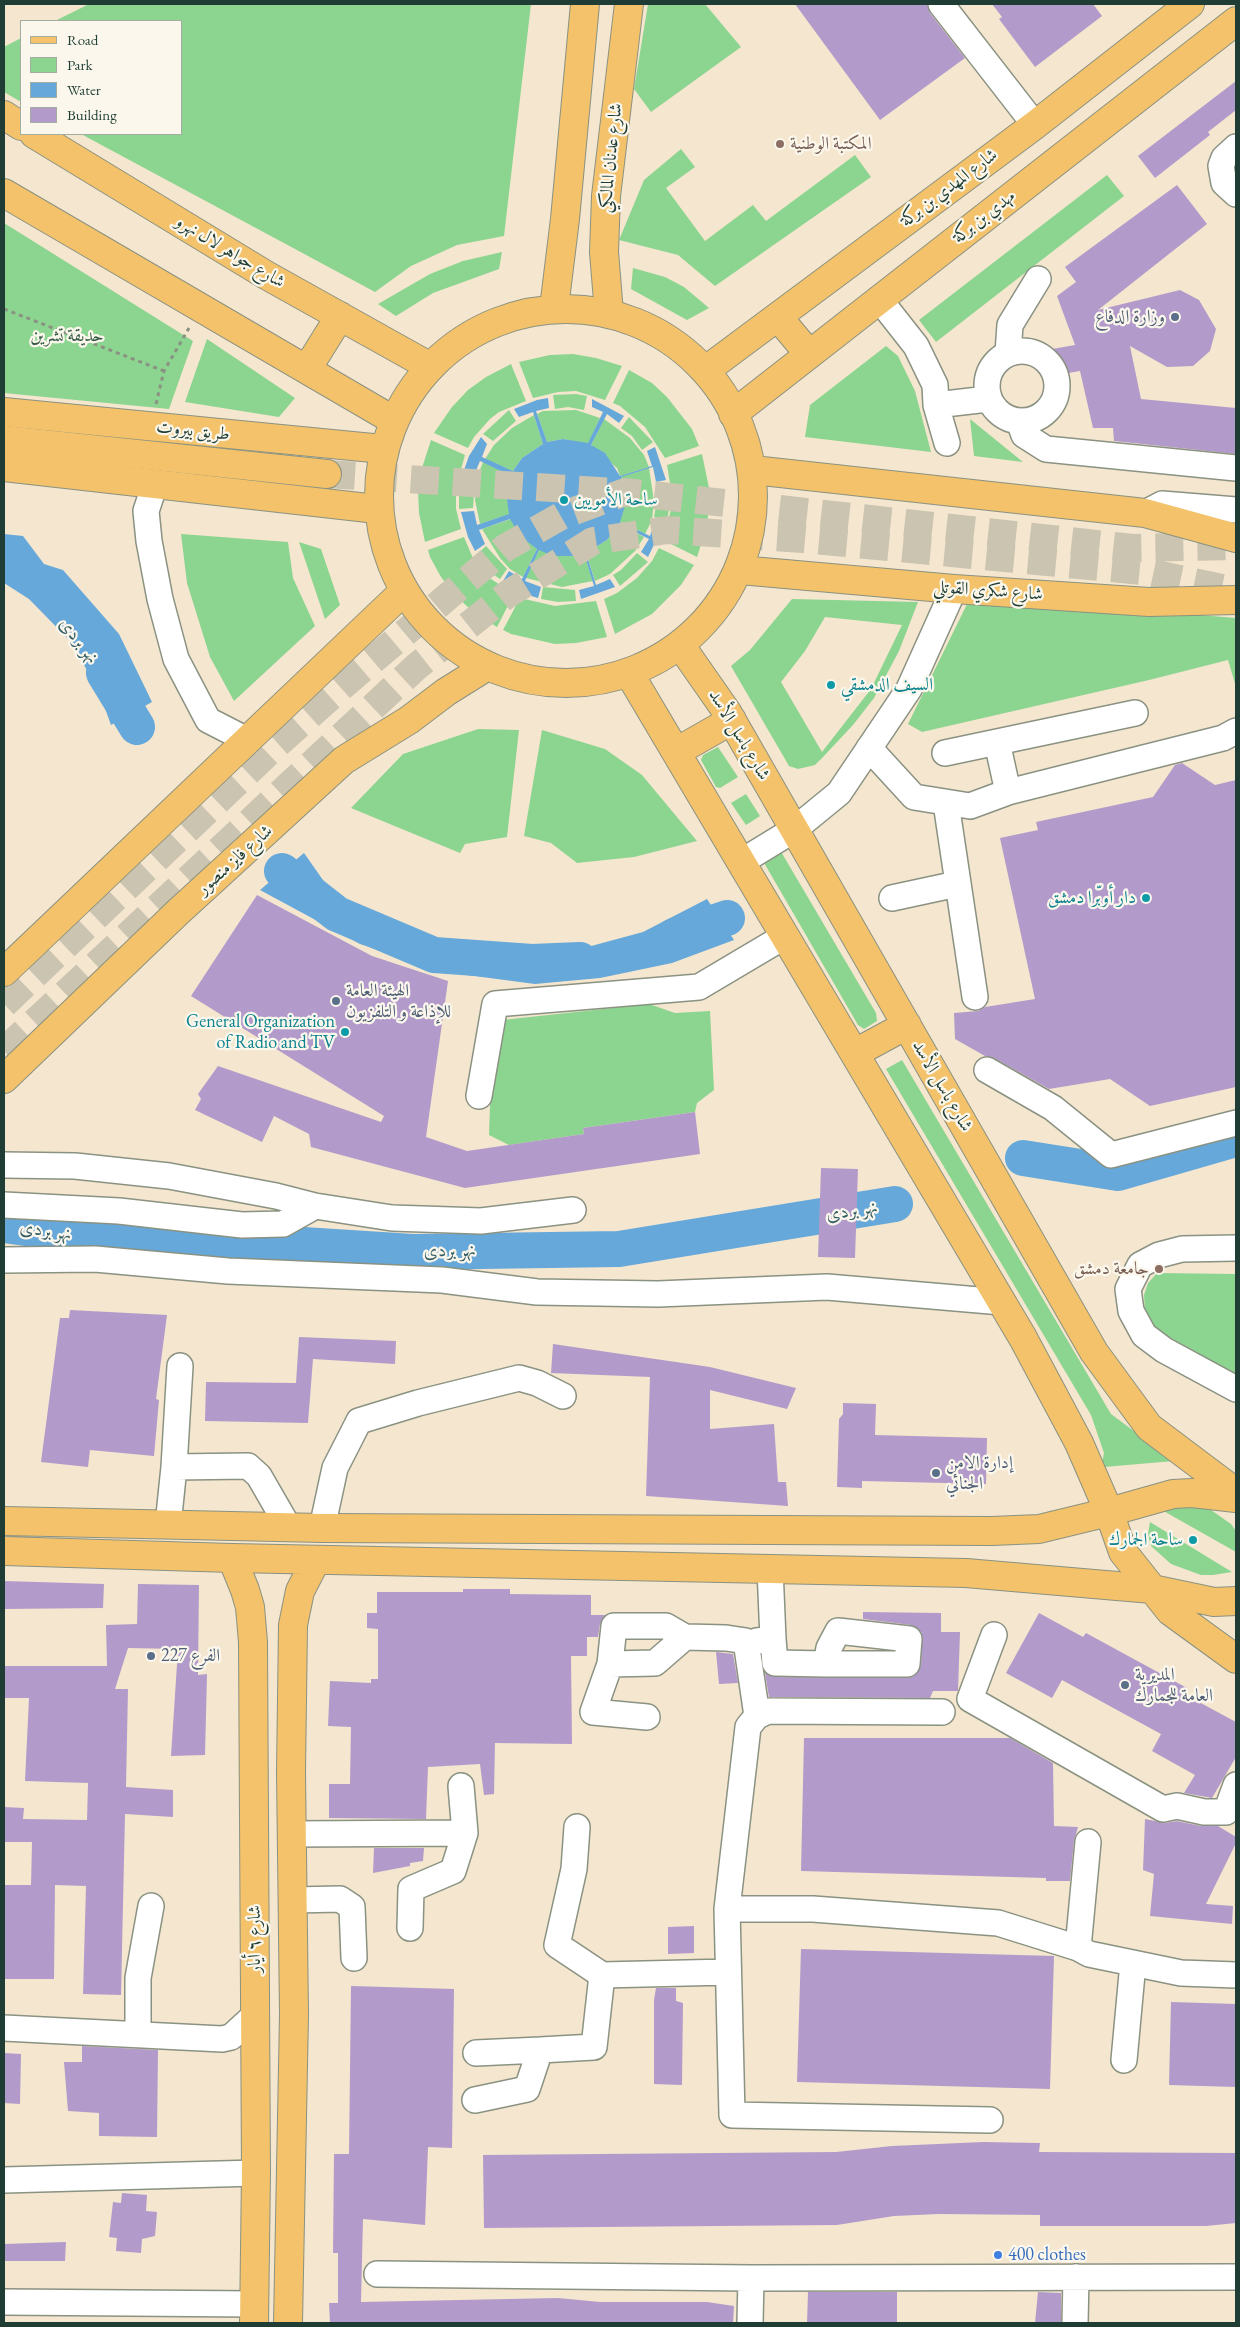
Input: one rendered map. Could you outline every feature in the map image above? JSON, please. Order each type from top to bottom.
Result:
[{"type":"main road","points":[[554,308],[565,218],[585,4]]},
{"type":"main road","name":"شارع عدنان المالكي","points":[[609,313],[604,252],[606,196],[629,4]]},
{"type":"main road","name":"شارع المهدي بن بركة","points":[[706,370],[1035,125],[1190,4]]},
{"type":"main road","name":"مهدي بن بركة","points":[[733,414],[1236,21]]},
{"type":"main road","points":[[4,115],[20,125]]},
{"type":"main road","name":"شارع جواهر لال نهرو","points":[[36,135],[266,274],[430,366]]},
{"type":"main road","points":[[4,193],[393,420]]},
{"type":"main road","points":[[554,308],[609,313],[662,334],[706,370],[733,414],[753,470],[753,521],[740,570],[715,612],[681,646],[630,674],[557,684],[486,667],[438,636],[403,592],[377,510],[383,449],[393,420],[430,366],[486,326],[554,308]]},
{"type":"main road","points":[[307,369],[340,316]]},
{"type":"main road","points":[[778,317],[809,354]]},
{"type":"main road","name":"طريق بيروت","points":[[4,412],[383,449]]},
{"type":"main road","points":[[4,440],[326,474]]},
{"type":"main road","points":[[4,467],[377,510]]},
{"type":"main road","points":[[753,470],[1145,513],[1236,538]]},
{"type":"main road","name":"شارع شكري القوتلي","points":[[740,570],[954,589],[1149,602],[1236,600]]},
{"type":"main road","points":[[4,972],[403,592]]},
{"type":"main road","name":"شارع باسل الأسد","points":[[681,646],[732,720],[1094,1352],[1149,1427],[1226,1485],[1236,1498]]},
{"type":"main road","name":"شارع فايز منصور","points":[[4,1079],[178,912],[344,760],[408,720],[446,692],[486,667]]},
{"type":"main road","points":[[630,674],[1002,1302],[1079,1443],[1109,1512],[1123,1552],[1170,1611],[1236,1659]]},
{"type":"main road","points":[[676,752],[732,720]]},
{"type":"main road","points":[[854,1053],[907,1025]]},
{"type":"main road","points":[[5,1520],[289,1528],[992,1532],[1039,1529],[1173,1494],[1192,1493],[1236,1498]]},
{"type":"main road","points":[[4,1552],[966,1573],[1152,1589],[1214,1602],[1236,1601]]},
{"type":"main road","name":"شارع ٦ أيار","points":[[232,1558],[246,1590],[252,1625],[256,2174],[254,2314]]},
{"type":"main road","points":[[288,2323],[294,2015],[291,1772],[293,1625],[300,1591],[316,1560]]},
{"type":"main road","points":[[254,1773],[291,1772]]},
{"type":"main road","points":[[255,2015],[294,2015]]},
{"type":"main road","points":[[255,2232],[289,2232]]},
{"type":"street","points":[[941,4],[1035,125]]},
{"type":"street","points":[[1236,147],[1224,158],[1222,166],[1224,183],[1236,194]]},
{"type":"street","points":[[1008,353],[1010,325],[1038,279]]},
{"type":"street","points":[[879,299],[916,346],[935,385],[936,405],[947,443]]},
{"type":"street","points":[[1019,350],[1031,352],[1041,356],[1053,370],[1057,386],[1050,408],[1041,416],[1019,421],[1000,414],[988,399],[986,388],[991,367],[1008,353],[1019,350]]},
{"type":"street","points":[[936,405],[988,399]]},
{"type":"street","points":[[1019,421],[1024,435],[1046,449],[1236,468]]},
{"type":"street","points":[[156,484],[146,512],[149,541],[160,599],[176,659],[208,720],[247,740]]},
{"type":"street","points":[[1145,513],[1162,504],[1236,510]]},
{"type":"street","points":[[741,862],[795,829],[839,793],[909,689],[954,589]]},
{"type":"street","points":[[945,754],[1136,713]]},
{"type":"street","points":[[869,748],[914,798],[970,806],[1008,792],[1223,738],[1236,731]]},
{"type":"street","points":[[997,742],[1008,792]]},
{"type":"street","points":[[946,803],[975,998]]},
{"type":"street","points":[[892,898],[957,884]]},
{"type":"street","points":[[479,1096],[495,1004],[699,987],[785,936]]},
{"type":"street","points":[[987,1070],[1053,1108],[1110,1155],[1236,1123]]},
{"type":"street","points":[[4,1166],[75,1166],[168,1176],[276,1196],[315,1206],[392,1218],[481,1221],[573,1210]]},
{"type":"street","points":[[4,1205],[120,1211],[242,1225],[283,1224],[315,1206]]},
{"type":"street","points":[[1236,1248],[1182,1249],[1159,1255],[1140,1266],[1128,1289],[1131,1311],[1144,1336],[1164,1350],[1236,1390]]},
{"type":"street","points":[[4,1260],[95,1259],[228,1271],[442,1280],[537,1292],[658,1294],[827,1287],[1002,1302]]},
{"type":"street","points":[[168,1525],[174,1467],[180,1366]]},
{"type":"street","points":[[322,1528],[335,1468],[359,1421],[418,1402],[520,1378],[537,1383],[563,1396]]},
{"type":"street","points":[[174,1467],[248,1466],[259,1476],[289,1528]]},
{"type":"street","points":[[770,1569],[775,1663],[826,1664]]},
{"type":"street","points":[[647,1718],[593,1712],[610,1664],[614,1626],[666,1626],[685,1637],[726,1638],[746,1641],[773,1640]]},
{"type":"street","points":[[994,1635],[970,1699],[1163,1809],[1176,1806],[1204,1812],[1226,1812],[1236,1785]]},
{"type":"street","points":[[610,1664],[655,1663],[685,1637]]},
{"type":"street","points":[[746,1641],[757,1716]]},
{"type":"street","points":[[942,1712],[768,1711],[757,1716],[748,1727],[727,1910],[732,2115],[990,2120]]},
{"type":"street","points":[[410,1928],[411,1889],[453,1871],[465,1833],[461,1786]]},
{"type":"street","points":[[577,1827],[574,1869],[557,1945],[602,1975],[728,1972]]},
{"type":"street","points":[[292,1834],[465,1833]]},
{"type":"street","points":[[1078,1948],[1088,1842]]},
{"type":"street","points":[[293,1900],[340,1899],[352,1907],[354,1958]]},
{"type":"street","points":[[138,2034],[138,1978],[151,1906]]},
{"type":"street","points":[[727,1910],[813,1910],[998,1924],[1078,1948],[1090,1954],[1181,1973],[1236,1975]]},
{"type":"street","points":[[1124,2060],[1133,1963]]},
{"type":"street","points":[[476,2053],[594,2047],[602,1975]]},
{"type":"street","points":[[4,2028],[222,2039],[230,2038],[255,2015]]},
{"type":"street","points":[[475,2100],[527,2089],[540,2050]]},
{"type":"street","points":[[4,2180],[256,2174]]},
{"type":"street","points":[[377,2274],[751,2278],[1236,2277]]},
{"type":"street","points":[[1075,2323],[1076,2277]]},
{"type":"street","points":[[750,2323],[751,2278]]},
{"type":"street","points":[[4,2302],[254,2314]]},
{"type":"path","points":[[155,427],[156,406],[164,372],[201,308]]},
{"type":"path","points":[[4,309],[164,372]]},
{"type":"green space","points":[[89,4],[531,4],[504,236],[457,245],[411,266],[375,292],[83,135],[182,135],[182,20],[57,20]]},
{"type":"green space","points":[[648,4],[705,4],[741,47],[651,112],[634,89]]},
{"type":"green space","points":[[20,39],[20,101],[4,92],[4,47]]},
{"type":"green space","points":[[681,149],[695,167],[666,188],[705,241],[753,205],[766,221],[855,155],[871,177],[715,286],[678,255],[619,240],[644,180]]},
{"type":"green space","points":[[1107,175],[1124,196],[936,342],[919,320]]},
{"type":"green space","name":"حديقة تشرين","points":[[4,223],[193,341],[169,409],[4,393]]},
{"type":"green space","points":[[502,252],[499,269],[433,293],[396,316],[378,304],[430,274],[463,261]]},
{"type":"green space","points":[[633,268],[665,277],[684,287],[709,308],[687,320],[631,289]]},
{"type":"green space","points":[[207,339],[295,398],[279,417],[185,402]]},
{"type":"green space","points":[[886,346],[898,356],[915,391],[931,452],[805,437],[810,405]]},
{"type":"green space","points":[[573,354],[596,358],[622,366],[605,400],[576,391],[558,392],[533,398],[519,362],[550,355]]},
{"type":"green space","points":[[511,364],[526,401],[499,412],[490,419],[474,437],[468,448],[434,433],[452,407],[468,390],[486,377]]},
{"type":"green space","points":[[629,370],[652,383],[667,397],[692,429],[699,446],[665,458],[645,427],[620,406],[613,403]]},
{"type":"green space","points":[[576,394],[587,396],[584,410],[568,407],[555,409],[553,395]]},
{"type":"green space","points":[[509,410],[516,421],[493,441],[483,434]]},
{"type":"green space","points":[[576,410],[600,418],[588,444],[563,439],[547,442],[537,414],[543,411]]},
{"type":"green space","points":[[534,415],[543,444],[522,458],[513,471],[485,459],[494,445],[512,428]]},
{"type":"green space","points":[[629,417],[653,442],[642,450],[632,436],[621,428]]},
{"type":"green space","points":[[604,419],[630,438],[644,455],[649,467],[620,476],[617,468],[591,445]]},
{"type":"green space","points":[[970,419],[1023,462],[974,456]]},
{"type":"green space","points":[[431,440],[465,455],[456,487],[456,509],[461,529],[425,542],[419,513],[418,490],[422,468]]},
{"type":"green space","points":[[702,454],[709,488],[709,509],[706,529],[697,557],[663,540],[673,502],[667,465]]},
{"type":"green space","points":[[483,462],[511,476],[507,500],[510,514],[480,524],[475,500],[478,475]]},
{"type":"green space","points":[[649,468],[654,501],[652,520],[645,534],[619,521],[625,505],[624,486],[620,477]]},
{"type":"green space","points":[[461,475],[475,478],[473,508],[459,509]]},
{"type":"green space","points":[[669,486],[671,499],[667,520],[654,517],[657,501],[656,487]]},
{"type":"green space","points":[[511,519],[521,536],[537,549],[523,577],[510,569],[500,558],[482,529]]},
{"type":"green space","points":[[619,524],[644,537],[635,551],[610,574],[595,581],[586,553],[607,540]]},
{"type":"green space","points":[[181,534],[288,542],[293,578],[315,626],[234,701],[210,657],[187,583]]},
{"type":"green space","points":[[464,537],[472,556],[480,567],[491,579],[514,594],[497,627],[472,611],[455,595],[441,577],[430,557],[428,550]]},
{"type":"green space","points":[[299,542],[321,549],[340,605],[325,619]]},
{"type":"green space","points":[[486,546],[507,569],[500,579],[487,570],[476,555]]},
{"type":"green space","points":[[659,548],[694,565],[681,585],[652,614],[615,634],[604,599],[617,593],[637,578],[652,561]]},
{"type":"green space","points":[[539,550],[584,553],[593,581],[562,587],[526,578]]},
{"type":"green space","points":[[637,553],[648,562],[620,586],[613,575],[621,570]]},
{"type":"green space","points":[[543,587],[575,590],[576,601],[558,602],[541,599]]},
{"type":"green space","points":[[971,596],[1236,618],[1236,687],[1228,660],[922,732],[908,724]]},
{"type":"green space","points":[[520,598],[555,606],[596,601],[607,637],[576,643],[555,644],[511,634],[503,630]]},
{"type":"green space","points":[[792,599],[918,602],[899,651],[874,698],[853,725],[815,765],[798,769],[789,766],[731,666],[750,650]],"holes":[[[825,617],[902,625],[871,689],[822,752],[781,682],[805,651]]]},
{"type":"green space","points":[[478,729],[519,730],[507,837],[465,844],[460,853],[351,808],[403,754]]},
{"type":"green space","points":[[542,730],[605,749],[642,775],[697,841],[634,857],[577,863],[551,843],[524,836]]},
{"type":"green space","points":[[718,747],[738,777],[720,788],[716,787],[701,760],[703,755]]},
{"type":"green space","points":[[746,794],[760,816],[746,825],[731,803]]},
{"type":"green space","points":[[780,850],[876,1013],[877,1021],[864,1029],[858,1025],[763,861]]},
{"type":"green space","points":[[649,1004],[675,1013],[710,1011],[714,1090],[697,1103],[695,1112],[583,1128],[584,1134],[509,1145],[489,1135],[493,1021]]},
{"type":"green space","points":[[902,1060],[1111,1414],[1174,1461],[1104,1467],[1102,1463],[1104,1453],[1091,1415],[886,1069]]},
{"type":"green space","points":[[1157,1273],[1236,1274],[1236,1374],[1158,1331],[1145,1312],[1144,1295],[1148,1283]]},
{"type":"green space","points":[[1200,1506],[1211,1510],[1231,1524],[1236,1531],[1236,1552],[1160,1509]]},
{"type":"green space","points":[[1150,1522],[1232,1572],[1201,1575],[1171,1564],[1151,1546],[1148,1534]]},
{"type":"water","points":[[548,398],[549,408],[536,411],[547,442],[563,439],[588,443],[603,412],[592,407],[592,399],[624,416],[619,423],[607,414],[591,445],[605,453],[620,476],[652,466],[647,451],[655,447],[666,480],[656,482],[653,467],[621,477],[624,486],[625,506],[620,522],[650,536],[655,522],[664,524],[648,557],[641,552],[649,539],[619,524],[607,540],[586,553],[596,585],[610,579],[615,587],[581,599],[579,590],[594,586],[584,553],[572,556],[553,556],[539,550],[525,581],[541,587],[538,598],[528,595],[503,581],[509,571],[522,579],[537,549],[520,536],[510,519],[479,530],[485,544],[475,551],[468,537],[461,512],[474,511],[477,525],[509,514],[507,500],[511,476],[480,461],[475,473],[464,470],[469,456],[481,437],[487,444],[482,457],[513,471],[522,458],[543,444],[533,412],[519,417],[514,409]]},
{"type":"water","points":[[4,534],[23,536],[44,564],[63,570],[119,634],[152,702],[111,725],[101,697],[73,644],[29,599],[4,583]]},
{"type":"water","points":[[304,853],[351,920],[434,955],[532,962],[643,932],[707,899],[734,940],[672,963],[600,978],[535,984],[444,972],[360,944],[260,890]]},
{"type":"building","points":[[795,4],[927,4],[930,13],[965,58],[880,120]]},
{"type":"building","points":[[992,4],[1093,4],[1102,16],[1035,67],[999,19],[1002,17]]},
{"type":"building","points":[[1236,81],[1236,110],[1208,132],[1210,135],[1155,178],[1138,156]]},
{"type":"building","name":"وزارة الدفاع","points":[[1177,185],[1207,224],[1098,310],[1180,290],[1199,300],[1216,329],[1210,351],[1193,366],[1167,367],[1130,346],[1141,399],[1236,408],[1236,454],[1114,441],[1113,428],[1093,428],[1080,371],[1046,377],[1041,351],[1075,345],[1057,296],[1076,282],[1065,267]]},
{"type":"building","points":[[1182,763],[1215,785],[1236,780],[1236,1087],[1150,1106],[1110,1079],[1049,1089],[994,1058],[985,1056],[955,1039],[954,1013],[978,1011],[985,1007],[1035,999],[1000,838],[1038,830],[1036,822],[1153,797],[1175,765]]},
{"type":"building","points":[[257,895],[372,956],[448,981],[426,1137],[467,1151],[584,1134],[583,1128],[695,1112],[700,1154],[465,1188],[311,1147],[309,1134],[274,1116],[262,1142],[195,1110],[201,1099],[198,1094],[218,1066],[381,1122],[384,1116],[191,996]]},
{"type":"building","points":[[821,1168],[858,1169],[855,1258],[818,1257]]},
{"type":"building","points":[[70,1310],[167,1315],[156,1399],[159,1400],[154,1456],[90,1450],[88,1467],[41,1462],[60,1318],[69,1318]]},
{"type":"building","points":[[299,1337],[396,1341],[395,1364],[313,1359],[308,1423],[205,1421],[206,1382],[296,1383]]},
{"type":"building","points":[[553,1344],[710,1367],[796,1388],[787,1409],[710,1390],[710,1429],[774,1424],[778,1482],[786,1482],[788,1506],[646,1496],[650,1377],[551,1373]]},
{"type":"building","points":[[843,1403],[876,1404],[875,1435],[987,1438],[986,1484],[862,1481],[862,1488],[837,1487],[839,1419],[843,1414]]},
{"type":"building","points":[[4,1581],[104,1584],[103,1608],[4,1609]]},
{"type":"building","points":[[138,1584],[199,1585],[198,1675],[207,1674],[205,1755],[171,1756],[178,1649],[128,1648],[115,1689],[128,1689],[126,1787],[173,1790],[173,1817],[125,1814],[121,1995],[83,1994],[86,1886],[55,1885],[54,1979],[4,1979],[4,1885],[31,1885],[32,1842],[4,1842],[4,1807],[24,1808],[23,1819],[87,1820],[88,1783],[25,1781],[29,1698],[4,1698],[4,1666],[107,1666],[106,1625],[137,1624]]},
{"type":"building","points":[[463,1589],[510,1589],[510,1594],[591,1595],[591,1615],[606,1615],[600,1624],[598,1637],[587,1637],[587,1656],[571,1656],[572,1744],[495,1743],[494,1794],[484,1795],[480,1764],[428,1767],[426,1819],[329,1818],[329,1784],[350,1784],[351,1727],[328,1726],[330,1681],[371,1683],[371,1679],[378,1679],[378,1629],[367,1628],[367,1613],[377,1613],[377,1592],[463,1592]]},
{"type":"building","points":[[863,1612],[941,1613],[941,1632],[960,1632],[958,1691],[933,1691],[930,1698],[769,1697],[765,1673],[775,1677],[907,1678],[914,1676],[921,1665],[922,1633],[911,1625],[863,1619]]},
{"type":"building","points":[[1039,1613],[1083,1637],[1086,1633],[1187,1688],[1184,1694],[1236,1722],[1236,1757],[1212,1798],[1184,1793],[1195,1775],[1152,1751],[1161,1734],[1062,1680],[1052,1698],[1006,1673]]},
{"type":"building","points":[[716,1652],[733,1654],[738,1683],[719,1684]]},
{"type":"building","points":[[804,1738],[1010,1738],[1053,1763],[1054,1826],[1078,1827],[1074,1841],[1070,1881],[1046,1881],[1046,1878],[801,1871]]},
{"type":"building","points":[[1145,1819],[1165,1823],[1177,1821],[1201,1826],[1218,1826],[1236,1837],[1236,1843],[1206,1904],[1233,1906],[1232,1924],[1150,1916],[1154,1874],[1143,1870]]},
{"type":"building","points":[[374,1848],[424,1848],[423,1861],[410,1863],[410,1866],[373,1873]]},
{"type":"building","points":[[694,1926],[694,1953],[668,1954],[668,1927]]},
{"type":"building","points":[[801,1949],[1054,1956],[1050,2089],[797,2082]]},
{"type":"building","points":[[351,1986],[454,1989],[452,2148],[428,2147],[425,2225],[363,2219],[361,2302],[558,2298],[600,2302],[707,2302],[734,2306],[733,2323],[330,2323],[329,2303],[338,2303],[338,2253],[333,2253],[334,2154],[349,2154]]},
{"type":"building","points":[[656,1988],[676,1988],[676,2001],[683,2003],[682,2085],[654,2084],[654,2000]]},
{"type":"building","points":[[1171,2002],[1236,2004],[1236,2087],[1169,2085]]},
{"type":"building","points":[[82,2046],[158,2050],[157,2137],[99,2136],[99,2113],[68,2111],[64,2062],[82,2062]]},
{"type":"building","points":[[4,2053],[21,2054],[20,2104],[4,2103]]},
{"type":"building","points":[[983,2142],[1040,2143],[1039,2152],[1236,2153],[1236,2223],[1206,2226],[1040,2226],[1040,2215],[939,2214],[894,2216],[837,2225],[484,2228],[483,2155],[836,2152],[892,2146]]},
{"type":"building","points":[[122,2193],[147,2195],[146,2211],[157,2212],[155,2236],[142,2239],[141,2253],[116,2251],[117,2238],[109,2237],[113,2202],[121,2203]]},
{"type":"building","points":[[66,2242],[65,2261],[4,2261],[4,2244]]},
{"type":"building","points":[[808,2292],[897,2292],[897,2323],[807,2323]]},
{"type":"building","points":[[1038,2292],[1061,2293],[1061,2323],[1035,2323]]},
{"type":"waterway","name":"نهر بردى","points":[[104,673],[137,727]]},
{"type":"waterway","name":"نهر بردى","points":[[282,871],[337,914],[434,955],[532,962],[580,960]]},
{"type":"waterway","name":"نهر بردى","points":[[674,936],[727,918]]},
{"type":"waterway","name":"نهر بردى","points":[[1023,1158],[1118,1173],[1236,1139]]},
{"type":"waterway","name":"نهر بردى","points":[[4,1225],[96,1238],[303,1245],[413,1252],[619,1249],[895,1204]]},
{"type":"tunnel","points":[[327,474],[616,492]]},
{"type":"tunnel","points":[[4,1004],[274,747],[347,682],[505,548],[561,516],[625,492],[1133,548],[1236,546]]},
{"type":"tunnel","points":[[4,1051],[416,667],[508,594],[593,541],[667,530],[803,539],[1142,571],[1236,591]]},
{"type":"place","name":"المكتبة الوطنية","points":[[780,144]]},
{"type":"place","name":"وزارة الدفاع","points":[[1175,317]]},
{"type":"place","name":"ساحة الأمويين","points":[[564,500]]},
{"type":"place","name":"السيف الدمشقي","points":[[831,685]]},
{"type":"place","name":"دار أوبّرا دمشق","points":[[1146,898]]},
{"type":"place","name":"الهيئة العامة للإذاعة و التلفزيون","points":[[336,1001]]},
{"type":"place","name":"General Organization of Radio and TV","points":[[345,1032]]},
{"type":"place","name":"جامعة دمشق","points":[[1159,1269]]},
{"type":"place","name":"إدارة الامن الجنائي","points":[[936,1473]]},
{"type":"place","name":"ساحة الجمارك","points":[[1193,1540]]},
{"type":"place","name":"الفرع 227","points":[[151,1656]]},
{"type":"place","name":"المديرية العامة للجمارك","points":[[1125,1685]]},
{"type":"place","name":"400 clothes","points":[[998,2255]]}]
